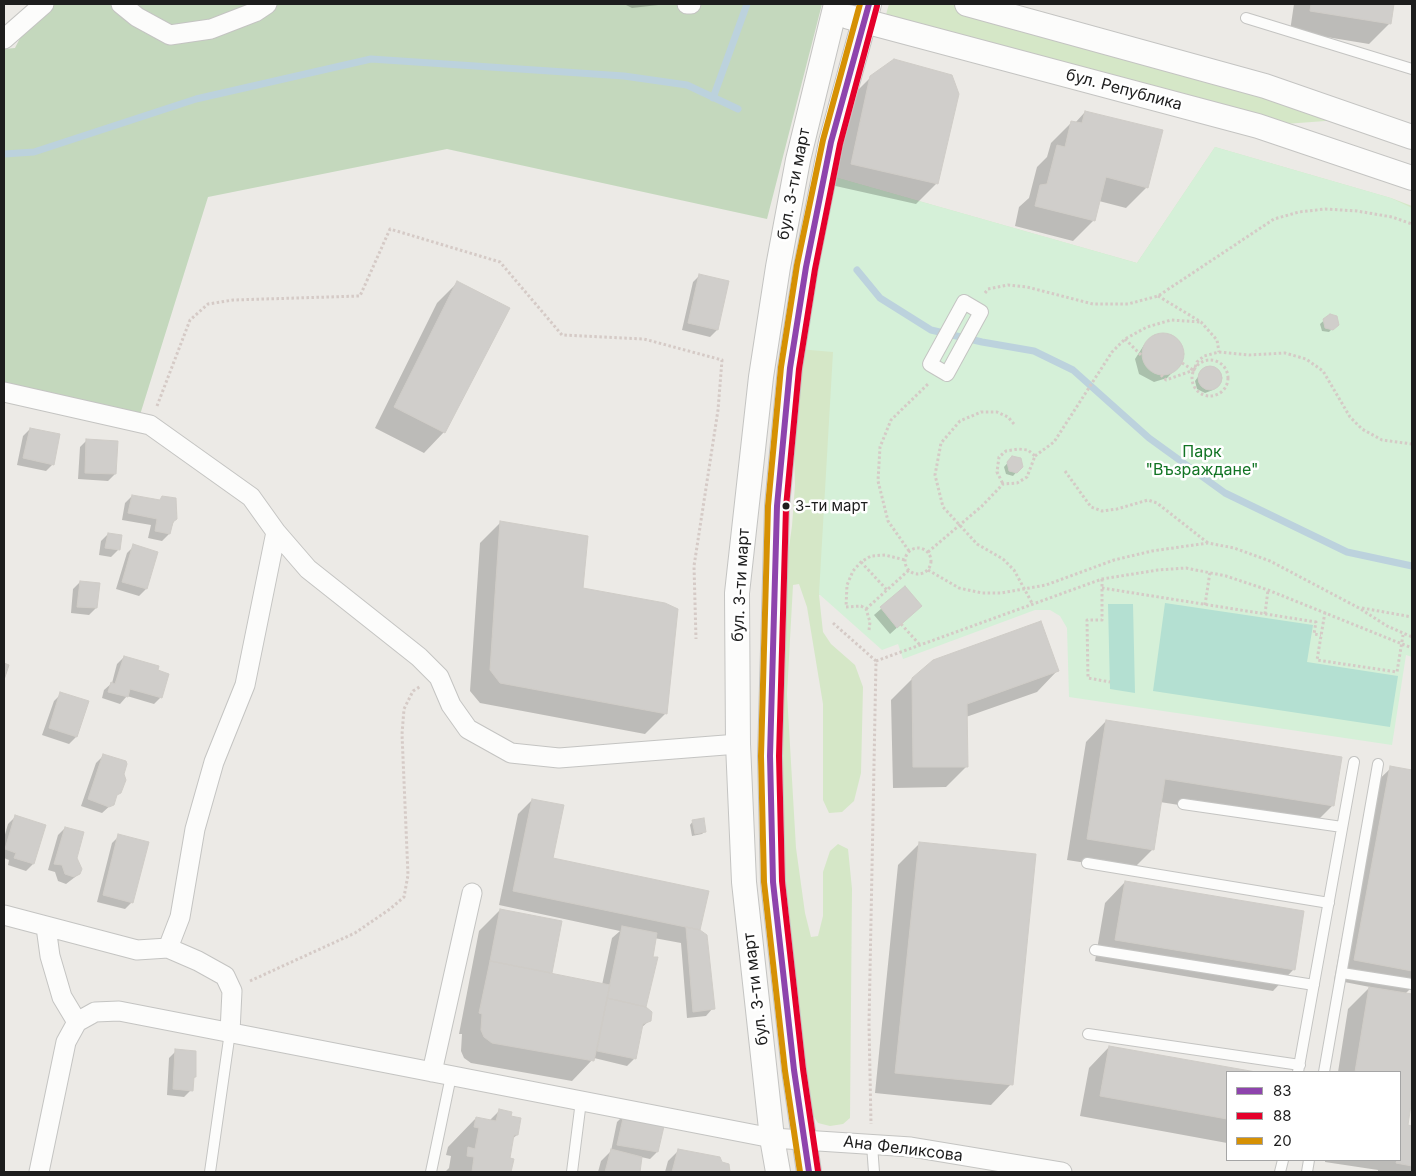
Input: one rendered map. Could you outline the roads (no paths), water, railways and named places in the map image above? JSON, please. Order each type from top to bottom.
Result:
[{"type":"street","points":[[4,39],[44,4]]},
{"type":"street","points":[[121,4],[138,17],[170,35],[211,29],[255,12],[267,4]]},
{"type":"street","points":[[967,4],[1265,86],[1412,137]]},
{"type":"street","name":"бул. Република","points":[[834,8],[867,12],[1258,126],[1412,178]]},
{"type":"street","name":"бул. 3-ти март","points":[[778,1172],[772,1138],[744,882],[738,744],[737,593],[761,376],[798,160],[834,8]]},
{"type":"street","name":"бул. 3-ти март","points":[[809,1172],[803,1139],[774,882],[770,756],[777,506],[790,368],[806,267],[831,142],[867,12]]},
{"type":"street","points":[[964,302],[981,312],[947,374],[939,369],[930,364],[964,302]]},
{"type":"street","points":[[4,392],[150,425],[251,497],[276,532],[308,569],[419,657],[439,677],[451,705],[468,729],[511,753],[559,758],[738,744]]},
{"type":"street","points":[[168,948],[180,917],[195,829],[214,762],[245,684],[276,532]]},
{"type":"street","points":[[432,1072],[472,894]]},
{"type":"street","points":[[4,915],[137,950],[168,948],[198,961],[224,976],[232,991],[230,1032]]},
{"type":"street","points":[[39,1172],[66,1042],[77,1022],[62,996],[50,956],[46,927]]},
{"type":"street","name":"Ана Феликсова","points":[[77,1022],[95,1012],[119,1011],[772,1138],[911,1147],[1062,1172]]},
{"type":"lane","points":[[1246,18],[1412,69]]},
{"type":"lane","points":[[1088,1034],[1299,1069],[1354,762]]},
{"type":"lane","points":[[1324,1071],[1378,764]]},
{"type":"lane","points":[[1183,804],[1342,827]]},
{"type":"lane","points":[[1087,863],[1329,903]]},
{"type":"lane","points":[[1095,950],[1314,984]]},
{"type":"lane","points":[[1342,972],[1412,984]]},
{"type":"lane","points":[[210,1172],[230,1032]]},
{"type":"lane","points":[[431,1172],[451,1076]]},
{"type":"lane","points":[[572,1172],[581,1101]]},
{"type":"lane","points":[[872,1145],[874,1172]]},
{"type":"waterway","points":[[713,98],[747,4]]},
{"type":"waterway","points":[[4,154],[34,152],[196,99],[371,59],[624,76],[687,85],[738,109]]},
{"type":"waterway","points":[[857,270],[880,298],[931,330],[982,342],[1034,351],[1073,370],[1149,438],[1225,493],[1347,552],[1412,566]]},
{"type":"place","name":"3-ти март","points":[[786,506]]},
{"type":"park label","name":"Парк \"Възраждане\"","points":[[1202,461]]}]
